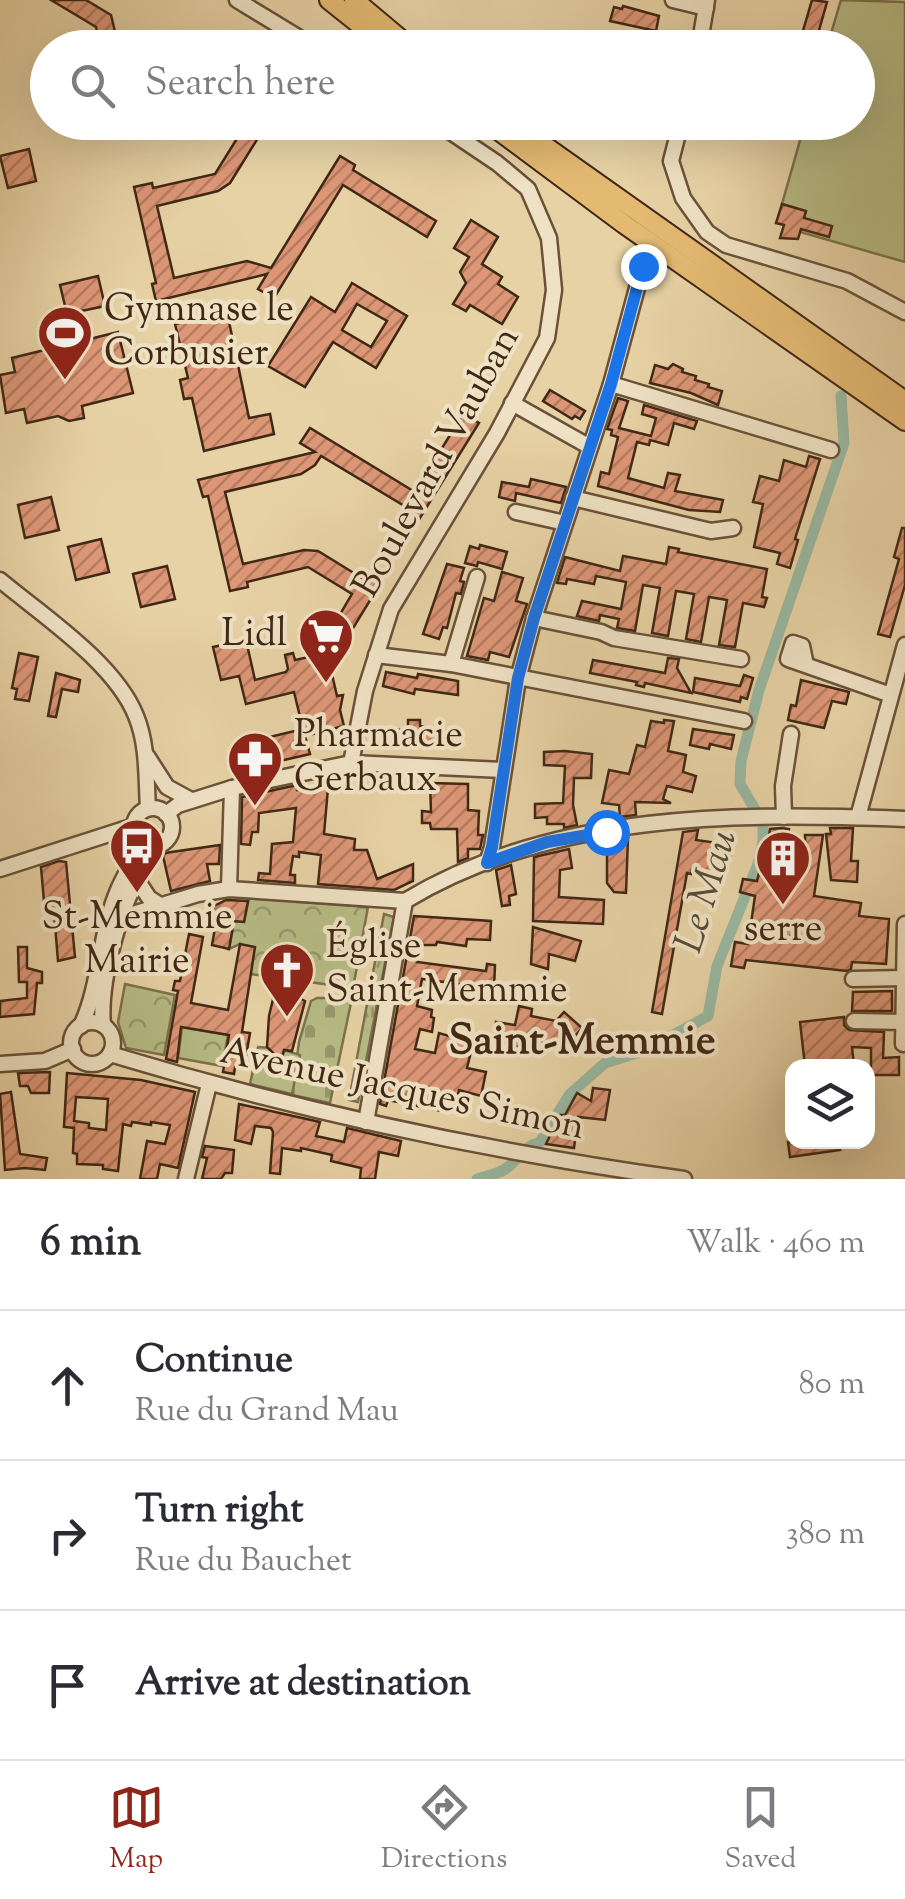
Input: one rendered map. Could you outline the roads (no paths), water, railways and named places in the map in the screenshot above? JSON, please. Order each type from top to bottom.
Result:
[{"type":"main road","points":[[328,0],[366,30]]},
{"type":"main road","points":[[354,0],[390,30]]},
{"type":"main road","points":[[511,140],[905,421]]},
{"type":"main road","points":[[535,140],[905,401]]},
{"type":"street","points":[[237,0],[286,30]]},
{"type":"street","points":[[674,0],[706,4],[702,30]]},
{"type":"street","name":"Boulevard Vauban","points":[[351,763],[376,654],[391,609],[546,338],[554,290],[548,238],[528,188],[463,140]]},
{"type":"street","points":[[676,140],[671,160],[682,198],[707,232],[726,245],[847,281],[904,312]]},
{"type":"street","points":[[487,863],[518,678],[611,384],[643,266]]},
{"type":"street","points":[[611,384],[831,450]]},
{"type":"street","points":[[512,403],[590,446]]},
{"type":"street","points":[[573,498],[711,531],[734,528]]},
{"type":"street","points":[[516,512],[565,523]]},
{"type":"street","points":[[452,664],[477,577]]},
{"type":"street","points":[[1,583],[104,668],[132,706],[146,754],[162,782],[192,800]]},
{"type":"street","points":[[534,618],[614,638],[741,659]]},
{"type":"street","points":[[858,817],[905,646]]},
{"type":"street","points":[[376,654],[452,664],[744,721]]},
{"type":"street","points":[[806,665],[891,696]]},
{"type":"street","points":[[778,817],[790,734]]},
{"type":"street","points":[[146,754],[148,808]]},
{"type":"street","points":[[166,814],[192,800],[232,788],[351,763],[503,770]]},
{"type":"street","points":[[229,889],[232,788]]},
{"type":"street","points":[[68,1052],[91,1001],[108,916],[134,856],[133,831],[139,813],[158,808],[166,814],[171,832],[136,878],[120,918],[103,1002],[103,1026],[113,1042],[110,1054]]},
{"type":"street","points":[[120,918],[198,894],[229,889],[405,901],[432,885],[547,842],[660,820],[905,819]]},
{"type":"street","points":[[133,831],[147,846],[158,846]]},
{"type":"street","points":[[0,869],[133,831]]},
{"type":"street","points":[[136,878],[149,898],[163,907]]},
{"type":"street","points":[[366,1122],[405,901]]},
{"type":"street","points":[[902,1044],[905,924]]},
{"type":"street","points":[[853,979],[903,978]]},
{"type":"street","points":[[854,1021],[903,1022]]},
{"type":"street","points":[[81,1026],[92,1022],[103,1026]]},
{"type":"street","name":"Avenue Jacques Simon","points":[[0,1064],[45,1061],[68,1052],[86,1063],[100,1062],[110,1054],[209,1084],[366,1122],[601,1173],[684,1179]]},
{"type":"street","points":[[186,1179],[209,1084]]},
{"type":"waterway","name":"Le Mau","points":[[477,1179],[505,1169],[526,1149],[540,1142],[570,1094],[605,1063],[646,1050],[708,1016],[717,966],[758,864],[763,841],[763,823],[740,784],[741,761],[759,690],[844,443],[841,396]]},
{"type":"place","name":"Gymnase le Corbusier","points":[[65,382]]},
{"type":"place","name":"Lidl","points":[[326,685]]},
{"type":"place","name":"Pharmacie Gerbaux","points":[[255,808]]},
{"type":"place","name":"St-Memmie Mairie","points":[[137,895]]},
{"type":"place","name":"serre","points":[[783,907]]},
{"type":"place","name":"Église Saint-Memmie","points":[[287,1019]]},
{"type":"district","name":"Saint-Memmie","points":[[582,1043]]}]
